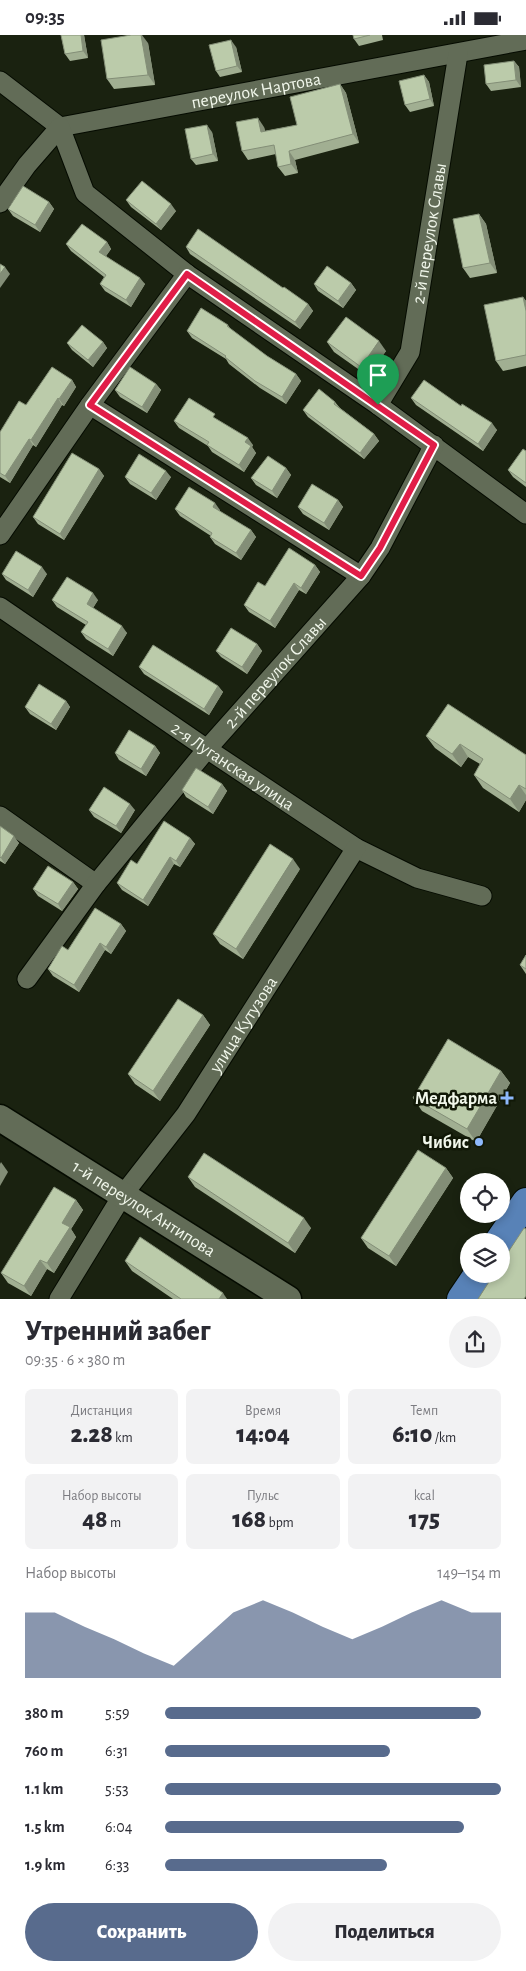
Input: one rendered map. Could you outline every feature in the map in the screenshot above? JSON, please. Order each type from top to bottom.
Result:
[{"type":"main road","name":"1-й переулок Антипова","points":[[0,1118],[288,1299]]},
{"type":"main road","points":[[505,1233],[526,1202]]},
{"type":"main road","points":[[461,1299],[472,1283]]},
{"type":"street","name":"переулок Нартова","points":[[60,127],[526,40]]},
{"type":"street","name":"2-й переулок Славы","points":[[378,405],[410,352],[458,54]]},
{"type":"street","points":[[0,81],[60,127],[85,193],[187,274],[378,405],[526,514]]},
{"type":"street","points":[[0,203],[27,165],[60,127]]},
{"type":"street","points":[[0,535],[90,405],[187,274]]},
{"type":"street","points":[[90,405],[361,576]]},
{"type":"street","name":"2-й переулок Славы","points":[[27,979],[96,885],[207,749],[361,576],[380,548],[434,445]]},
{"type":"street","name":"2-я Луганская улица","points":[[0,607],[207,749],[356,848],[417,878],[482,896]]},
{"type":"street","points":[[0,815],[96,885]]},
{"type":"street","name":"улица Кутузова","points":[[59,1299],[122,1196],[186,1114],[356,848]]},
{"type":"building","points":[[61,35],[81,35],[83,51],[65,54]]},
{"type":"building","points":[[141,35],[148,75],[107,79],[101,40]]},
{"type":"building","points":[[353,35],[370,35],[354,39]]},
{"type":"building","points":[[231,40],[237,66],[216,71],[209,45]]},
{"type":"building","points":[[514,61],[516,80],[486,84],[484,65]]},
{"type":"building","points":[[424,75],[430,99],[405,105],[399,81]]},
{"type":"building","points":[[340,84],[353,134],[289,151],[291,164],[278,167],[274,145],[242,151],[236,122],[258,118],[261,132],[297,125],[290,97]]},
{"type":"building","points":[[207,125],[213,154],[191,159],[185,129]]},
{"type":"building","points":[[142,181],[171,204],[156,224],[126,200]]},
{"type":"building","points":[[23,186],[49,202],[35,225],[8,209]]},
{"type":"building","points":[[479,214],[490,263],[463,268],[453,219]]},
{"type":"building","points":[[82,224],[107,242],[99,252],[140,278],[126,300],[100,284],[106,275],[66,244]]},
{"type":"building","points":[[198,229],[308,304],[295,322],[186,247]]},
{"type":"building","points":[[0,264],[5,267],[0,274]]},
{"type":"building","points":[[327,266],[351,283],[338,301],[314,284]]},
{"type":"building","points":[[523,297],[526,311],[526,355],[496,361],[484,305]]},
{"type":"building","points":[[201,308],[228,325],[267,356],[296,374],[282,397],[255,381],[226,356],[187,331]]},
{"type":"building","points":[[346,317],[379,341],[361,367],[327,342]]},
{"type":"building","points":[[82,325],[103,342],[88,360],[67,343]]},
{"type":"building","points":[[52,367],[72,380],[5,476],[0,473],[0,432],[19,401],[26,405]]},
{"type":"building","points":[[130,367],[156,384],[142,407],[115,390]]},
{"type":"building","points":[[424,380],[461,406],[462,404],[492,423],[478,444],[411,398]]},
{"type":"building","points":[[319,389],[335,402],[334,404],[374,434],[360,453],[303,410]]},
{"type":"building","points":[[189,398],[215,414],[213,417],[248,438],[245,442],[251,446],[239,465],[207,445],[209,442],[174,421]]},
{"type":"building","points":[[523,449],[526,451],[526,483],[508,470]]},
{"type":"building","points":[[72,453],[99,469],[60,534],[33,517]]},
{"type":"building","points":[[139,454],[166,471],[151,493],[125,477]]},
{"type":"building","points":[[268,456],[286,468],[272,491],[251,478]]},
{"type":"building","points":[[312,484],[338,500],[324,523],[298,507]]},
{"type":"building","points":[[189,487],[215,503],[213,507],[251,530],[236,553],[210,537],[212,533],[175,509]]},
{"type":"building","points":[[289,548],[315,565],[301,588],[294,583],[270,621],[244,605],[258,582],[265,586]]},
{"type":"building","points":[[16,551],[42,567],[28,590],[2,574]]},
{"type":"building","points":[[67,577],[93,593],[87,604],[122,626],[108,649],[81,632],[88,622],[52,600]]},
{"type":"building","points":[[231,628],[257,644],[242,667],[216,651]]},
{"type":"building","points":[[153,645],[218,686],[204,709],[139,667]]},
{"type":"building","points":[[39,684],[66,701],[51,724],[25,707]]},
{"type":"building","points":[[448,704],[526,755],[526,789],[519,785],[510,799],[474,775],[483,759],[460,744],[452,754],[426,736]]},
{"type":"building","points":[[129,730],[155,746],[141,769],[115,753]]},
{"type":"building","points":[[196,768],[222,784],[208,807],[182,790]]},
{"type":"building","points":[[104,787],[130,804],[116,826],[89,810]]},
{"type":"building","points":[[164,821],[190,838],[176,861],[170,857],[143,900],[117,883],[131,860],[137,864]]},
{"type":"building","points":[[0,826],[14,836],[1,858],[0,857]]},
{"type":"building","points":[[270,844],[293,859],[236,949],[213,934]]},
{"type":"building","points":[[48,866],[73,882],[58,904],[33,889]]},
{"type":"building","points":[[95,908],[121,924],[106,947],[100,943],[74,985],[48,969],[62,946],[68,950]]},
{"type":"building","points":[[526,955],[526,969],[520,965]]},
{"type":"building","points":[[178,999],[203,1015],[153,1091],[128,1074]]},
{"type":"building","points":[[448,1039],[501,1071],[467,1129],[413,1098]]},
{"type":"building","points":[[418,1150],[446,1168],[389,1256],[361,1238]]},
{"type":"building","points":[[204,1153],[304,1218],[288,1243],[188,1177]]},
{"type":"building","points":[[54,1187],[76,1200],[62,1223],[70,1227],[47,1263],[40,1260],[24,1286],[1,1273]]},
{"type":"building","points":[[524,1228],[526,1229],[526,1296],[524,1299],[478,1299],[488,1283],[510,1283],[510,1249]]},
{"type":"building","points":[[140,1237],[223,1293],[219,1299],[181,1299],[125,1261]]},
{"type":"place","name":"Медфарма","points":[[507,1098]]},
{"type":"place","name":"Чибис","points":[[479,1142]]},
{"type":"route","points":[[187,274],[378,405],[434,445],[380,548],[361,576],[90,405],[187,274]]}]
